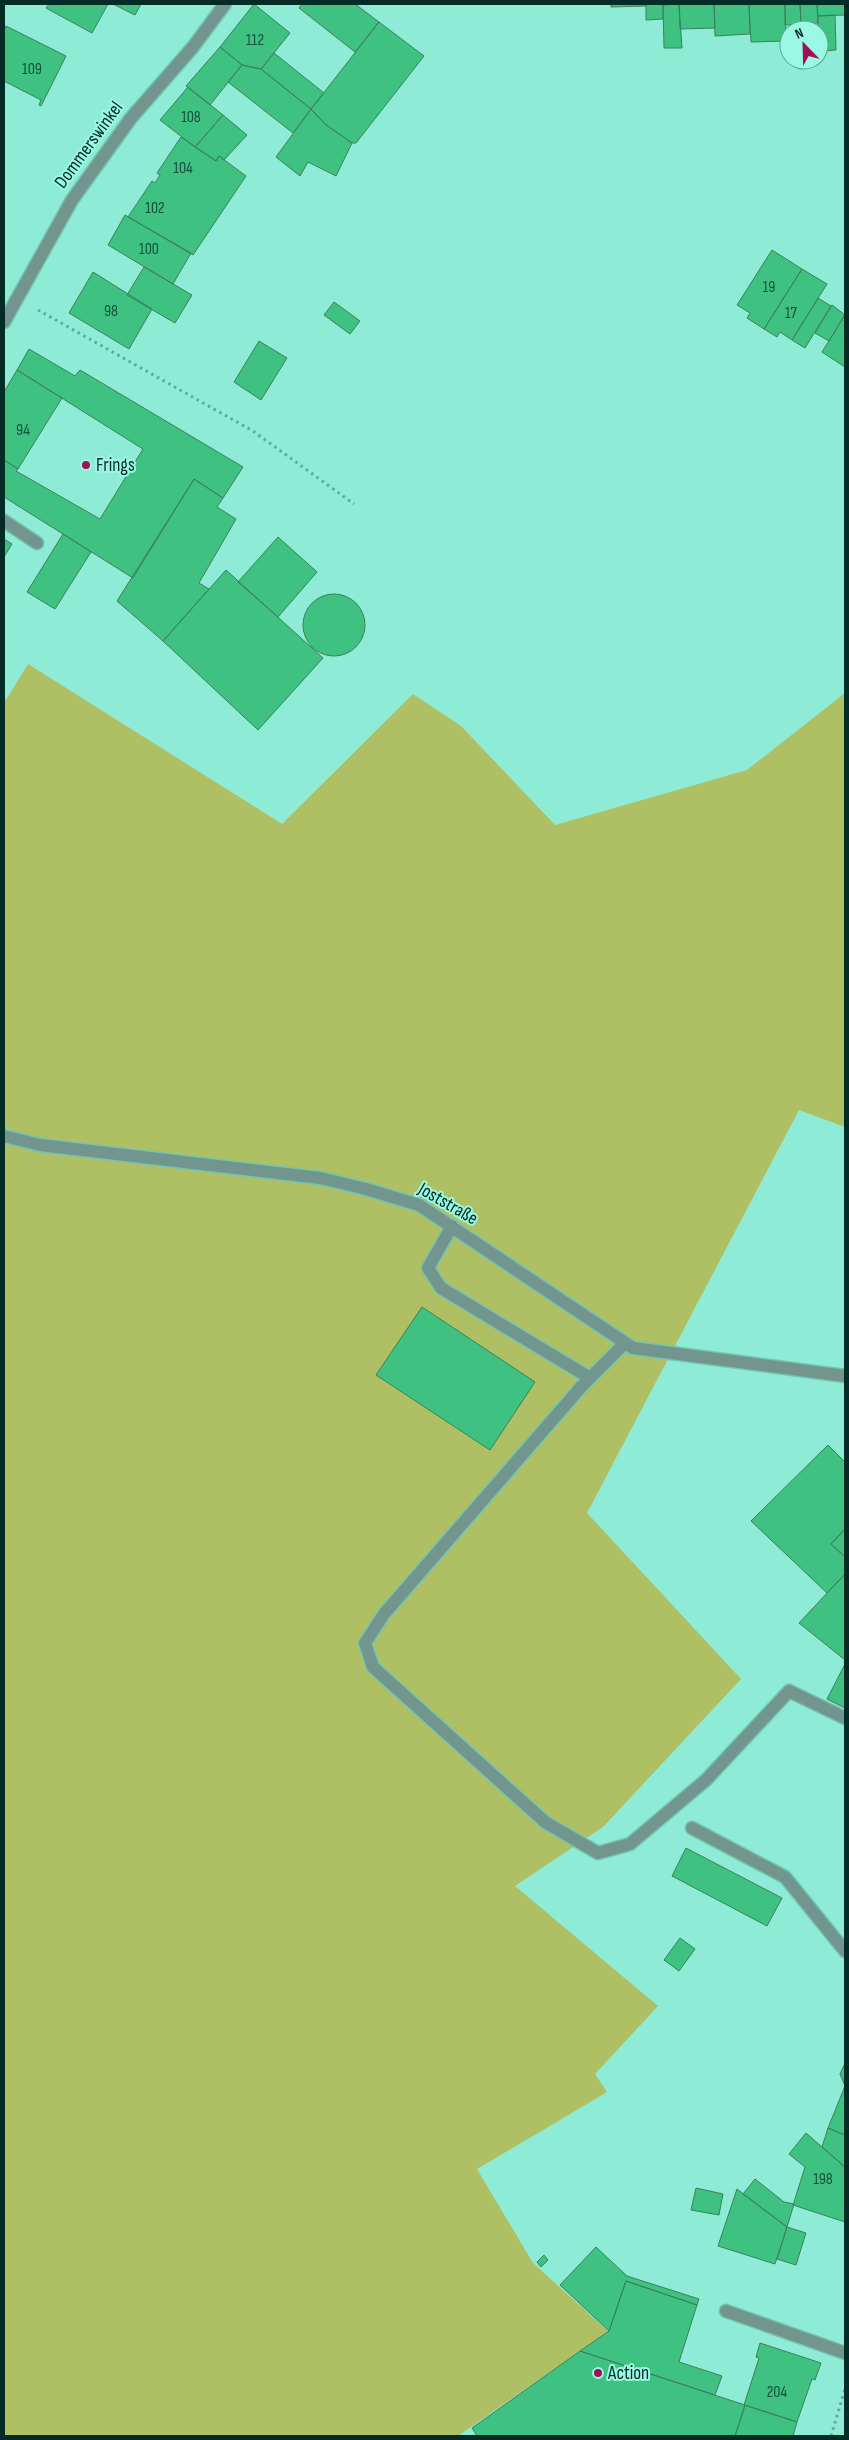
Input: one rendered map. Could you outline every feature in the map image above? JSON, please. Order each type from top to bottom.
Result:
[{"type":"street","name":"Dommerswinkel","points":[[4,322],[72,200],[130,118],[194,47],[225,4]]},
{"type":"street","points":[[4,521],[37,543]]},
{"type":"street","name":"Joststraße","points":[[4,1136],[40,1145],[320,1178],[419,1205],[633,1348],[845,1376]]},
{"type":"street","points":[[452,1226],[428,1268],[441,1288],[590,1378]]},
{"type":"street","points":[[625,1343],[590,1378],[384,1614],[365,1643],[373,1667],[544,1822],[598,1853],[630,1844],[706,1780],[789,1691],[845,1718]]},
{"type":"street","points":[[692,1828],[785,1877],[845,1951]]},
{"type":"street","points":[[726,2311],[845,2353]]},
{"type":"path","points":[[17,299],[252,431],[354,504]]},
{"type":"path","points":[[831,2436],[845,2390]]},
{"type":"green space","points":[[28,664],[282,824],[413,694],[461,726],[555,825],[747,770],[845,693],[845,1127],[799,1110],[587,1513],[741,1679],[603,1827],[515,1886],[658,2006],[595,2074],[607,2092],[477,2169],[533,2263],[608,2331],[458,2436],[4,2436],[4,703]]},
{"type":"building","points":[[49,4],[108,4],[92,33],[46,8]]},
{"type":"building","points":[[113,4],[141,4],[135,15]]},
{"type":"building","points":[[254,4],[290,33],[261,69],[242,65],[220,47]]},
{"type":"building","points":[[302,4],[355,4],[379,22],[355,52],[299,8]]},
{"type":"building","points":[[611,4],[646,4],[646,6],[611,7]]},
{"type":"building","points":[[646,4],[663,4],[663,19],[646,20]]},
{"type":"building","points":[[679,4],[714,4],[715,28],[680,29]]},
{"type":"building","points":[[679,4],[682,48],[664,48],[663,5]]},
{"type":"building","points":[[714,4],[749,4],[750,34],[715,36]]},
{"type":"building","points":[[749,4],[785,4],[785,20],[779,20],[779,41],[751,42]]},
{"type":"building","points":[[785,4],[800,4],[801,20],[785,20]]},
{"type":"building","points":[[800,4],[817,4],[818,20],[801,20]]},
{"type":"building","points":[[817,4],[845,4],[845,15],[818,16]]},
{"type":"building","points":[[835,15],[836,50],[829,50],[829,20],[818,20],[818,16]]},
{"type":"building","points":[[379,22],[424,56],[356,143],[352,143],[325,124],[311,109]]},
{"type":"building","points":[[6,26],[66,56],[41,106],[39,105],[41,100],[4,81],[4,31]]},
{"type":"building","points":[[220,47],[242,65],[210,105],[186,86]]},
{"type":"building","points":[[274,53],[324,93],[311,109],[261,69]]},
{"type":"building","points":[[242,65],[261,69],[311,109],[293,133],[228,82]]},
{"type":"building","points":[[188,87],[223,115],[195,147],[160,120]]},
{"type":"building","points":[[311,109],[325,124],[352,143],[336,176],[308,162],[300,176],[276,157]]},
{"type":"building","points":[[223,115],[247,135],[224,160],[219,156],[216,161],[195,147]]},
{"type":"building","points":[[181,137],[216,161],[219,156],[246,176],[193,255],[128,217],[152,181],[155,183],[160,175],[157,173]]},
{"type":"building","points":[[125,215],[191,253],[173,284],[108,245]]},
{"type":"building","points":[[772,250],[802,269],[764,329],[747,318],[750,313],[737,305]]},
{"type":"building","points":[[144,267],[192,295],[175,323],[127,295]]},
{"type":"building","points":[[802,269],[827,284],[792,340],[780,332],[777,337],[764,329]]},
{"type":"building","points":[[93,272],[152,309],[129,349],[69,313]]},
{"type":"building","points":[[818,298],[831,306],[805,348],[792,340]]},
{"type":"building","points":[[334,302],[360,321],[350,334],[324,315]]},
{"type":"building","points":[[832,305],[845,315],[829,341],[815,333]]},
{"type":"building","points":[[845,315],[845,367],[822,352]]},
{"type":"building","points":[[259,341],[287,358],[261,400],[234,382]]},
{"type":"building","points":[[29,349],[75,376],[80,370],[243,467],[223,498],[194,479],[133,578],[4,497],[4,460],[18,469],[16,471],[100,519],[143,449],[17,370]]},
{"type":"building","points":[[17,370],[62,398],[18,469],[4,460],[4,392]]},
{"type":"building","points":[[194,479],[223,498],[217,507],[236,519],[199,583],[209,589],[163,641],[117,601]]},
{"type":"building","points":[[63,534],[91,552],[55,609],[27,592]]},
{"type":"building","points":[[278,537],[317,572],[278,617],[238,582]]},
{"type":"building","points":[[4,539],[12,544],[4,557]]},
{"type":"building","points":[[226,570],[323,658],[258,730],[163,641]]},
{"type":"building","points":[[334,594],[346,596],[356,603],[363,613],[365,625],[363,637],[356,647],[346,654],[334,656],[322,654],[312,647],[305,637],[303,625],[305,613],[312,603],[322,596]]},
{"type":"building","points":[[422,1307],[535,1382],[490,1450],[376,1375]]},
{"type":"building","points":[[828,1445],[845,1462],[845,1529],[831,1544],[845,1557],[845,1574],[827,1593],[751,1521]]},
{"type":"building","points":[[845,1529],[845,1557],[831,1544]]},
{"type":"building","points":[[845,1574],[845,1660],[799,1623]]},
{"type":"building","points":[[845,1664],[845,1708],[827,1699]]},
{"type":"building","points":[[686,1848],[782,1898],[767,1926],[672,1876]]},
{"type":"building","points":[[680,1938],[695,1949],[679,1971],[664,1960]]},
{"type":"building","points":[[845,2063],[845,2086],[840,2074]]},
{"type":"building","points":[[845,2086],[845,2135],[828,2128]]},
{"type":"building","points":[[828,2128],[845,2135],[845,2167],[822,2147]]},
{"type":"building","points":[[806,2133],[845,2167],[845,2222],[793,2205],[805,2167],[789,2154]]},
{"type":"building","points":[[755,2179],[784,2202],[794,2204],[787,2227],[743,2194]]},
{"type":"building","points":[[696,2188],[723,2194],[719,2215],[691,2210]]},
{"type":"building","points":[[737,2189],[787,2227],[775,2264],[718,2246]]},
{"type":"building","points":[[787,2227],[806,2233],[796,2265],[777,2259]]},
{"type":"building","points":[[596,2247],[627,2276],[699,2299],[697,2305],[626,2281],[609,2331],[560,2285]]},
{"type":"building","points":[[544,2255],[548,2260],[541,2267],[537,2262]]},
{"type":"building","points":[[626,2281],[697,2305],[679,2362],[722,2376],[715,2395],[580,2351],[609,2331]]},
{"type":"building","points":[[760,2343],[821,2363],[815,2380],[812,2379],[797,2422],[744,2405],[759,2358],[756,2357]]},
{"type":"building","name":"Action","points":[[580,2351],[745,2405],[735,2436],[477,2436],[472,2428]]},
{"type":"building","points":[[745,2405],[797,2422],[793,2436],[735,2436]]},
{"type":"place","name":"Frings","points":[[86,465]]},
{"type":"place","name":"Action","points":[[598,2373]]}]
